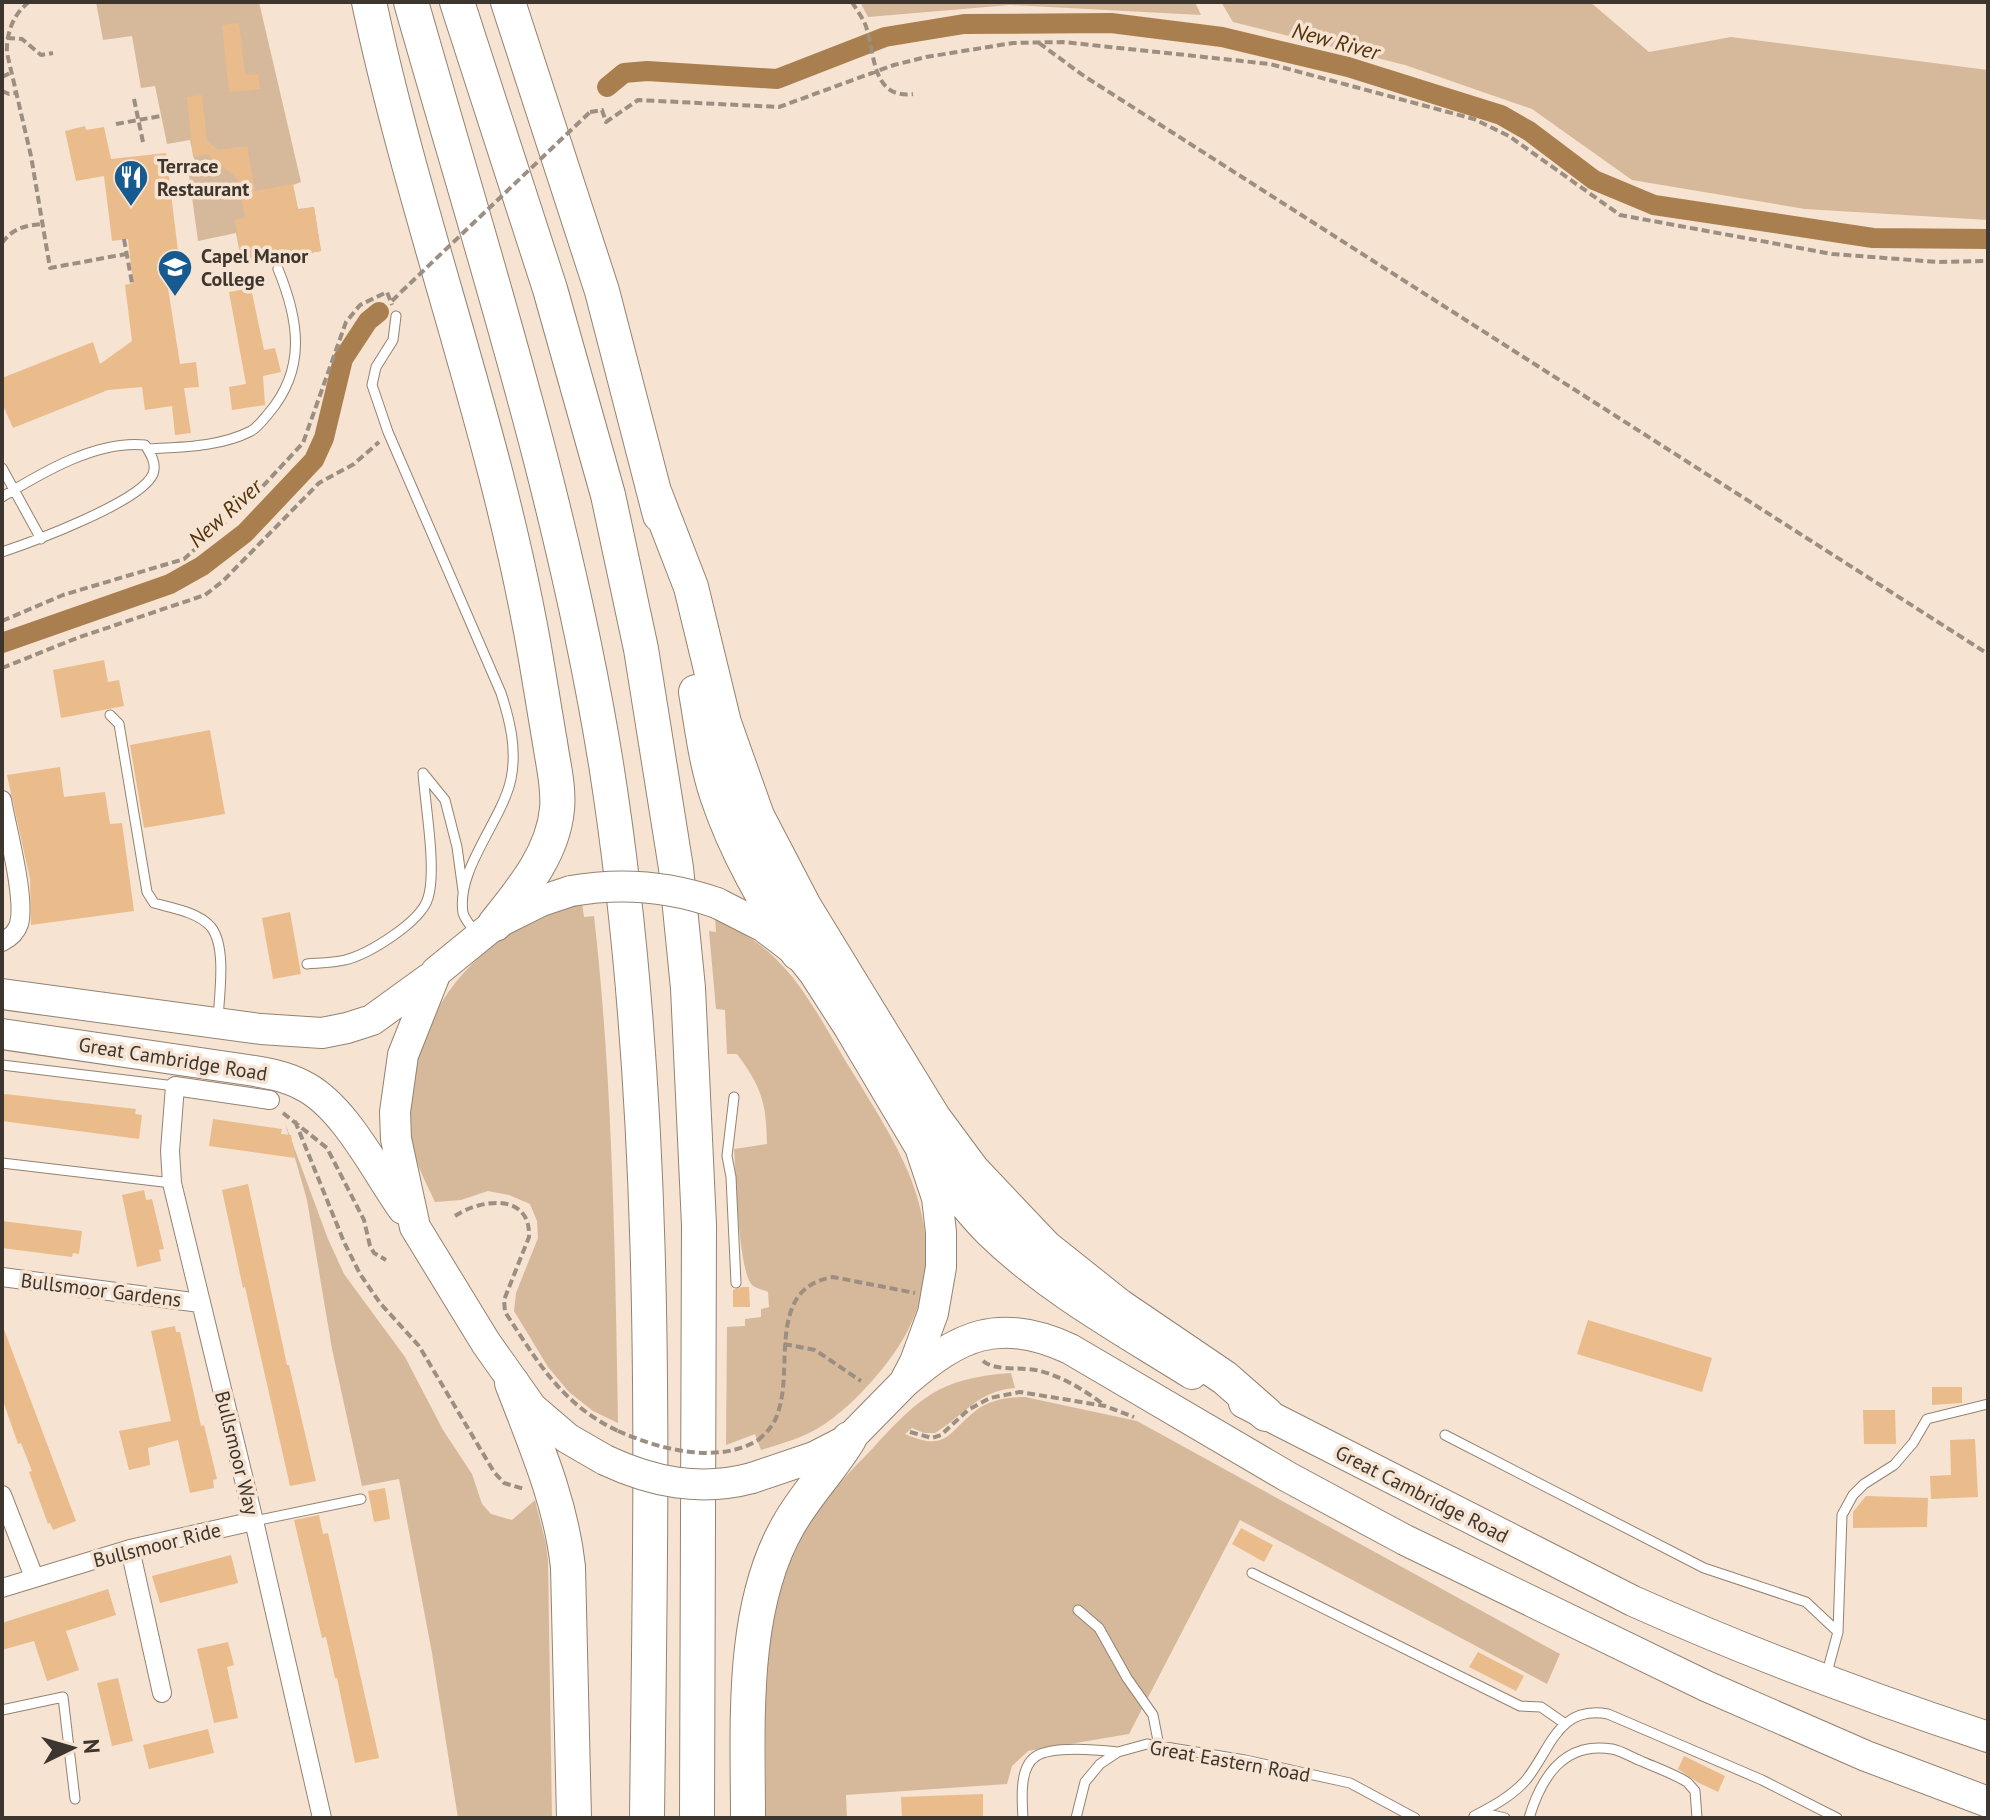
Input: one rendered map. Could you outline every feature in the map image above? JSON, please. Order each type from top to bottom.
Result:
[{"type":"highway","points":[[369,2],[406,151],[505,507],[532,632],[555,771],[557,808],[551,836],[530,880],[487,930]]},
{"type":"highway","points":[[411,2],[513,353],[563,544],[584,642],[616,837],[634,1001],[646,1224],[649,1414],[647,1818]]},
{"type":"highway","points":[[457,2],[573,365],[604,481],[634,612],[676,868],[688,988],[712,1156],[699,1279],[697,1818]]},
{"type":"highway","points":[[508,2],[599,279],[655,494],[717,795],[747,867],[798,953],[850,1029],[920,1147],[930,1171],[940,1214],[941,1267],[930,1325],[904,1383]]},
{"type":"highway","points":[[655,494],[691,587],[727,733],[757,816],[811,918],[933,1117],[973,1171],[1045,1247],[1119,1306],[1225,1378],[1266,1414]]},
{"type":"highway","name":"Great Cambridge Road","points":[[2,994],[308,1033],[347,1028],[385,1013],[487,930],[541,901],[571,891],[607,886],[648,886],[685,892],[717,903],[749,918],[798,953]]},
{"type":"highway","points":[[415,1227],[400,1166],[395,1112],[403,1055],[436,972]]},
{"type":"highway","name":"Great Cambridge Road","points":[[2,1034],[272,1074],[319,1095],[343,1118],[512,1383],[550,1425],[567,1438],[638,1475],[665,1482],[718,1485],[752,1478],[814,1457],[849,1439],[904,1383]]},
{"type":"highway","name":"Great Cambridge Road","points":[[920,1147],[987,1230],[1038,1275],[1212,1387],[1633,1601],[1824,1681],[1988,1737]]},
{"type":"highway","points":[[904,1383],[943,1351],[974,1337],[1005,1333],[1050,1340],[1288,1477],[1417,1546],[1706,1686],[1852,1750],[1988,1802]]},
{"type":"highway","points":[[512,1383],[544,1465],[563,1528],[569,1579],[574,1818]]},
{"type":"highway","points":[[748,1818],[751,1685],[761,1594],[772,1559],[789,1524],[849,1439]]},
{"type":"street","points":[[2,942],[15,932],[20,921],[17,883],[3,808]]},
{"type":"street","points":[[175,1086],[270,1100]]},
{"type":"street","name":"Bullsmoor Way","points":[[175,1086],[170,1151],[172,1183],[322,1818]]},
{"type":"street","name":"Bullsmoor Gardens","points":[[2,1277],[200,1303]]},
{"type":"street","points":[[2,1495],[34,1577]]},
{"type":"street","name":"Bullsmoor Ride","points":[[2,1588],[130,1549],[254,1521]]},
{"type":"street","points":[[130,1549],[162,1693]]},
{"type":"lane","points":[[148,449],[228,440],[254,430],[279,401],[293,372],[296,333],[292,303],[278,269]]},
{"type":"lane","points":[[396,316],[393,340],[376,367],[372,385],[388,432],[501,693],[511,724],[514,748],[506,797],[470,870],[463,896]]},
{"type":"lane","points":[[2,497],[99,449],[126,443],[145,445],[153,458],[153,473],[140,489],[41,539],[2,552]]},
{"type":"lane","points":[[2,468],[41,539]]},
{"type":"lane","points":[[110,715],[119,724],[147,892],[154,903],[188,912],[211,927],[219,948],[218,1023]]},
{"type":"lane","points":[[307,964],[346,960],[386,940],[414,920],[428,899],[431,872],[423,773],[445,800],[457,847],[463,916],[487,930]]},
{"type":"lane","points":[[2,1065],[175,1086]]},
{"type":"lane","points":[[734,1097],[712,1156],[731,1177],[736,1283]]},
{"type":"lane","points":[[2,1163],[172,1183]]},
{"type":"lane","points":[[1824,1681],[1838,1632],[1842,1515],[1853,1495],[1894,1465],[1913,1443],[1927,1419],[1988,1404]]},
{"type":"lane","points":[[1445,1435],[1704,1568],[1806,1602],[1838,1632]]},
{"type":"lane","name":"Bullsmoor Ride","points":[[254,1521],[361,1499]]},
{"type":"lane","points":[[1252,1573],[1520,1706],[1541,1707],[1564,1723]]},
{"type":"lane","points":[[1078,1610],[1099,1628],[1127,1678],[1153,1715],[1159,1746]]},
{"type":"lane","points":[[2,1710],[63,1697],[75,1799]]},
{"type":"lane","points":[[1472,1817],[1502,1801],[1520,1785],[1564,1723],[1578,1715],[1595,1712],[1608,1714],[1762,1780],[1837,1818]]},
{"type":"lane","name":"Great Eastern Road","points":[[1023,1818],[1024,1781],[1036,1756],[1050,1751],[1118,1752],[1147,1744],[1245,1760],[1350,1783],[1415,1818]]},
{"type":"lane","points":[[1529,1818],[1537,1792],[1556,1765],[1578,1753],[1602,1748],[1616,1750],[1687,1782],[1695,1791],[1697,1818]]},
{"type":"lane","points":[[1076,1818],[1085,1782],[1100,1764],[1118,1752]]},
{"type":"lane","points":[[1472,1817],[1488,1814],[1505,1818]]},
{"type":"path","points":[[29,2],[10,22],[7,38],[50,268],[126,254]]},
{"type":"path","points":[[852,2],[867,27],[881,84],[903,96],[913,94]]},
{"type":"path","points":[[7,38],[22,39],[41,55],[53,53]]},
{"type":"path","points":[[1037,42],[1096,84],[1988,654]]},
{"type":"path","points":[[2,621],[63,595],[184,559],[249,501],[303,443],[346,322],[368,300],[387,292],[391,302],[590,112],[602,110],[606,122],[638,100],[779,107],[926,57],[1037,42],[1063,42],[1270,64],[1474,119],[1509,136],[1620,215],[1832,254],[1938,262],[1988,261]]},
{"type":"path","points":[[2,77],[12,72]]},
{"type":"path","points":[[2,91],[16,93]]},
{"type":"path","points":[[134,99],[143,142]]},
{"type":"path","points":[[116,124],[161,116]]},
{"type":"path","points":[[2,243],[20,226],[43,224]]},
{"type":"path","points":[[124,239],[132,283]]},
{"type":"path","points":[[2,668],[77,638],[205,595],[223,581],[319,483],[354,464],[388,432]]},
{"type":"path","points":[[386,1260],[374,1253],[370,1246],[364,1220],[327,1148],[295,1121],[360,1274],[380,1303],[419,1346],[494,1472],[504,1483],[513,1487],[535,1489]]},
{"type":"path","points":[[455,1216],[481,1203],[499,1202],[523,1214],[530,1227],[529,1237],[504,1300],[505,1312],[549,1380],[582,1410],[618,1431],[651,1444],[696,1452],[736,1449],[758,1440],[767,1432],[779,1411],[784,1344],[790,1312],[804,1290],[833,1277],[860,1280],[922,1295]]},
{"type":"path","points":[[784,1344],[815,1350],[861,1381]]},
{"type":"path","points":[[910,1432],[932,1438],[941,1435],[968,1410],[1007,1393],[1029,1393],[1105,1406],[1083,1390],[1045,1372],[990,1366],[984,1364],[979,1354]]},
{"type":"shaded area","points":[[96,2],[259,2],[301,182],[293,185],[298,209],[314,207],[321,251],[242,265],[236,233],[198,241],[189,175],[197,173],[190,140],[167,144],[155,86],[141,88],[132,36],[103,40]]},
{"type":"shaded area","points":[[860,2],[1195,2],[1201,15],[1010,5],[868,17]]},
{"type":"shaded area","points":[[1221,2],[1590,2],[1649,52],[1731,37],[1988,70],[1988,220],[1805,209],[1632,180],[1532,109],[1405,65],[1233,22]]},
{"type":"shaded area","points":[[582,903],[584,917],[594,916],[605,1042],[612,1169],[618,1423],[593,1411],[569,1392],[548,1367],[514,1311],[516,1293],[538,1238],[537,1221],[530,1204],[488,1191],[461,1200],[435,1202],[415,1157],[411,1133],[412,1082],[418,1057],[426,1032],[452,987],[469,967],[509,934],[535,920]]},
{"type":"shaded area","points":[[715,917],[768,952],[808,998],[897,1148],[919,1203],[925,1231],[924,1284],[917,1309],[891,1357],[858,1396],[825,1424],[761,1450],[755,1434],[726,1445],[727,1327],[745,1326],[745,1319],[761,1317],[761,1309],[769,1307],[768,1292],[752,1285],[747,1276],[738,1220],[734,1149],[767,1144],[761,1096],[737,1054],[727,1054],[725,1010],[716,1009],[709,931],[716,932]]},
{"type":"shaded area","points":[[285,1123],[344,1274],[405,1357],[443,1430],[472,1474],[482,1504],[491,1514],[512,1520],[535,1500],[548,1561],[552,1818],[458,1818],[432,1653],[399,1479],[362,1486],[332,1349],[307,1200]]},
{"type":"shaded area","points":[[1011,1373],[1015,1388],[981,1399],[935,1433],[912,1428],[905,1434],[931,1441],[940,1440],[986,1404],[1019,1397],[1137,1421],[1560,1654],[1547,1684],[1240,1520],[1129,1734],[1028,1751],[1012,1766],[1007,1784],[846,1795],[847,1818],[766,1818],[765,1708],[770,1635],[777,1599],[803,1532],[835,1488],[919,1403],[949,1385]]},
{"type":"building","points":[[239,23],[245,75],[258,74],[260,89],[229,92],[222,25]]},
{"type":"building","points":[[202,95],[207,141],[218,150],[247,146],[255,191],[293,184],[298,210],[314,207],[321,251],[242,265],[235,220],[245,218],[238,179],[207,154],[193,157],[187,97]]},
{"type":"building","points":[[85,126],[86,130],[104,127],[111,159],[166,153],[180,267],[165,269],[180,364],[196,362],[199,387],[184,388],[191,433],[175,435],[172,406],[145,410],[142,387],[108,390],[13,428],[2,403],[2,378],[93,342],[100,364],[132,341],[125,285],[133,283],[128,239],[112,241],[104,176],[76,181],[65,131]]},
{"type":"building","points":[[251,288],[264,350],[275,348],[281,372],[263,376],[265,405],[232,410],[229,387],[246,384],[229,292]]},
{"type":"building","points":[[104,660],[108,682],[119,680],[124,706],[61,718],[53,670]]},
{"type":"building","points":[[210,730],[225,814],[144,828],[130,745]]},
{"type":"building","points":[[60,767],[64,797],[105,792],[110,824],[122,823],[134,911],[31,925],[30,879],[7,775]]},
{"type":"building","points":[[290,912],[301,974],[273,979],[262,918]]},
{"type":"building","points":[[5,1094],[136,1109],[135,1114],[142,1115],[139,1139],[2,1121],[2,1097]]},
{"type":"building","points":[[213,1119],[282,1129],[281,1134],[291,1135],[295,1158],[209,1146]]},
{"type":"building","points":[[248,1184],[316,1481],[290,1486],[222,1190]]},
{"type":"building","points":[[144,1190],[146,1200],[152,1199],[164,1249],[159,1250],[161,1261],[137,1267],[122,1195]]},
{"type":"building","points":[[2,1221],[82,1231],[79,1254],[73,1253],[72,1257],[2,1248]]},
{"type":"building","points":[[749,1287],[750,1307],[733,1307],[733,1290]]},
{"type":"building","points":[[1588,1320],[1712,1358],[1702,1392],[1577,1354]]},
{"type":"building","points":[[2,1324],[76,1521],[53,1530],[48,1524],[29,1472],[32,1471],[21,1443],[18,1444],[2,1398]]},
{"type":"building","points":[[175,1326],[176,1332],[180,1332],[201,1426],[204,1425],[217,1479],[213,1480],[214,1488],[190,1493],[178,1440],[148,1448],[150,1465],[129,1470],[119,1431],[171,1421],[151,1331]]},
{"type":"building","points":[[1932,1387],[1962,1387],[1962,1403],[1932,1405]]},
{"type":"building","points":[[1863,1410],[1895,1410],[1896,1444],[1864,1444]]},
{"type":"building","points":[[1975,1439],[1978,1497],[1931,1499],[1930,1476],[1951,1475],[1950,1440]]},
{"type":"building","points":[[385,1488],[390,1519],[374,1522],[368,1491]]},
{"type":"building","points":[[1866,1496],[1928,1498],[1927,1527],[1853,1528],[1853,1512]]},
{"type":"building","points":[[319,1515],[323,1534],[328,1533],[379,1758],[355,1763],[337,1678],[326,1637],[322,1638],[294,1520]]},
{"type":"building","points":[[1241,1528],[1273,1545],[1264,1562],[1232,1544]]},
{"type":"building","points":[[231,1555],[238,1583],[160,1603],[152,1576]]},
{"type":"building","points":[[108,1589],[116,1615],[66,1631],[79,1670],[47,1681],[34,1641],[2,1650],[2,1623]]},
{"type":"building","points":[[228,1642],[234,1665],[227,1667],[238,1718],[214,1723],[197,1649]]},
{"type":"building","points":[[1478,1652],[1524,1676],[1516,1691],[1469,1667]]},
{"type":"building","points":[[118,1678],[133,1741],[112,1746],[97,1683]]},
{"type":"building","points":[[208,1729],[214,1753],[149,1769],[143,1745]]},
{"type":"building","points":[[1684,1756],[1725,1776],[1718,1792],[1678,1769]]},
{"type":"building","points":[[983,1794],[983,1818],[902,1818],[901,1797]]},
{"type":"waterway","name":"New River","points":[[607,87],[624,73],[647,71],[777,79],[885,37],[964,24],[1111,23],[1222,37],[1348,67],[1501,115],[1529,131],[1594,180],[1654,205],[1873,238],[1988,239]]},
{"type":"waterway","name":"New River","points":[[2,643],[170,584],[202,566],[245,533],[314,460],[324,438],[343,359],[368,321],[379,312]]},
{"type":"place","name":"Terrace Restaurant","points":[[131,208]]},
{"type":"place","name":"Capel Manor College","points":[[175,298]]}]
